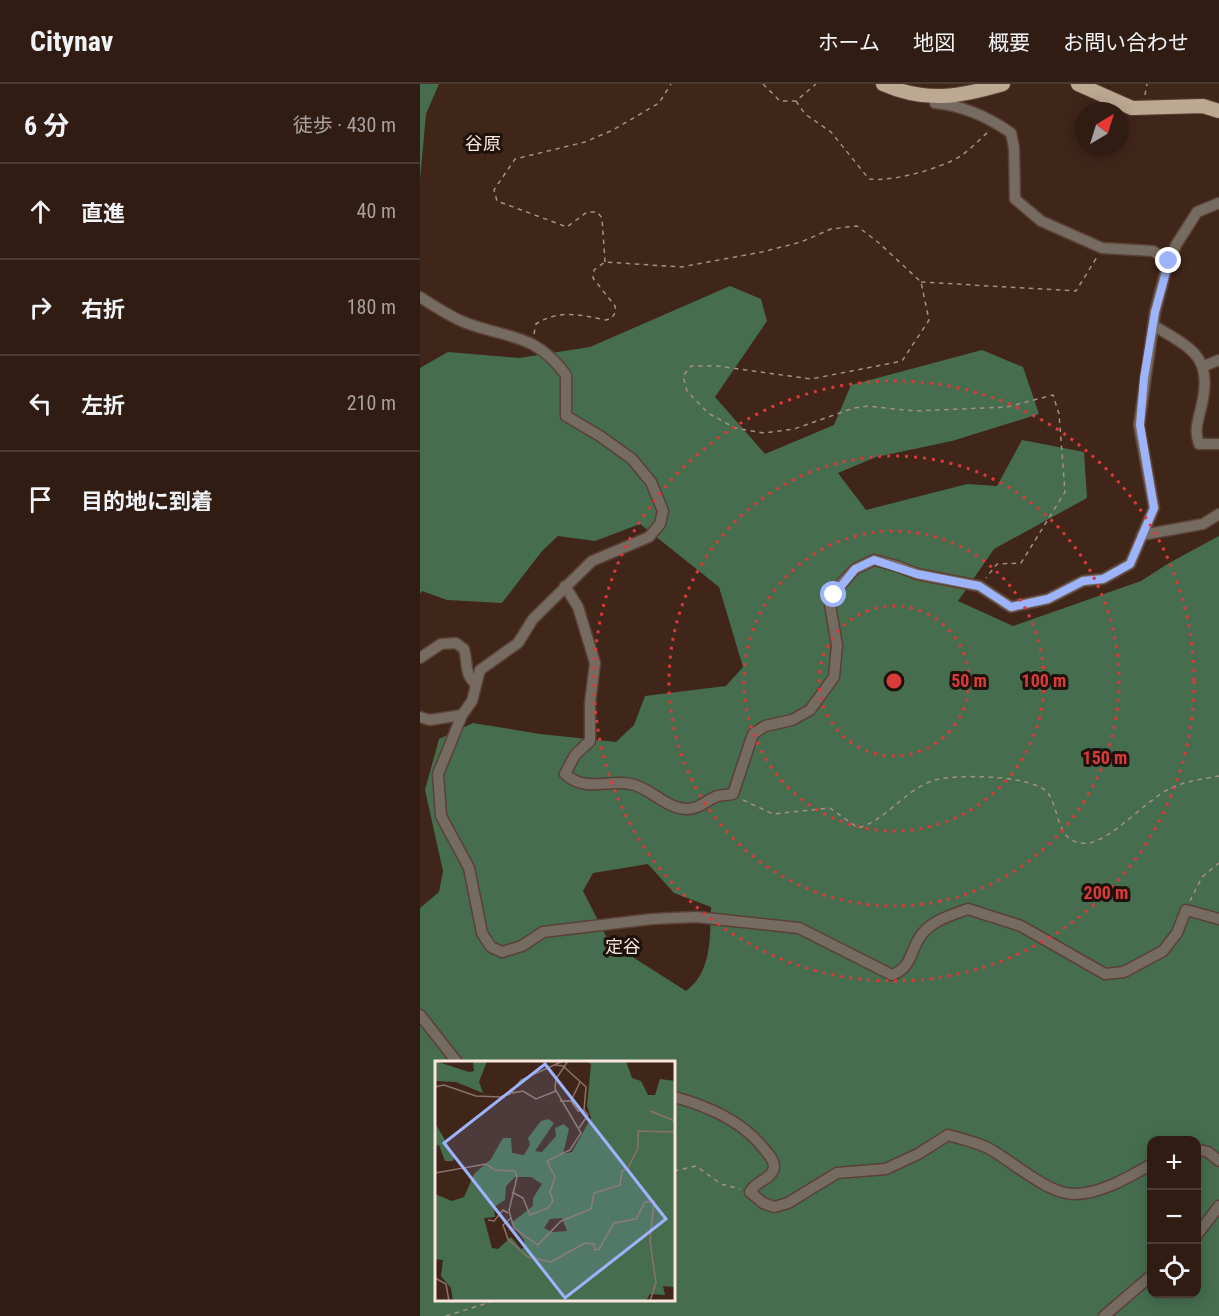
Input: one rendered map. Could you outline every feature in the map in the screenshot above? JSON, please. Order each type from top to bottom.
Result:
[{"type":"main road","points":[[883,84],[904,93],[935,98],[979,91],[1003,84]]},
{"type":"main road","points":[[1078,84],[1132,108],[1203,106],[1219,111]]},
{"type":"street","points":[[935,98],[935,103],[978,113],[1011,133],[1014,148],[1015,200],[1041,221],[1102,248],[1152,251],[1169,261]]},
{"type":"street","points":[[565,586],[578,607],[596,663],[590,702],[590,741],[575,755],[565,774],[580,784],[588,786],[636,785],[682,809],[695,809],[715,797],[733,794],[753,734],[765,726],[792,720],[810,710],[834,677],[837,645],[830,605],[842,583],[855,569],[874,560],[917,574],[979,586],[1011,607],[1048,599],[1083,581],[1103,579],[1130,564],[1154,508],[1140,425],[1153,325],[1169,261],[1176,245],[1197,212],[1219,203]]},
{"type":"street","points":[[420,297],[453,318],[516,336],[531,343],[556,362],[566,375],[566,416],[600,436],[632,459],[651,482],[663,511],[660,524],[649,537],[592,561],[533,620],[518,643],[480,670],[472,701],[462,715],[438,774],[441,816],[469,868],[482,933],[491,947],[502,952],[522,946],[543,932],[652,919],[696,917],[799,928],[892,975],[908,965],[921,934],[930,926],[968,909],[1021,926],[1105,974],[1124,972],[1163,951],[1177,933],[1186,910],[1219,919]]},
{"type":"street","points":[[1153,325],[1192,350],[1204,366],[1205,392],[1195,433],[1199,444],[1219,444]]},
{"type":"street","points":[[1204,366],[1219,360]]},
{"type":"street","points":[[1142,535],[1203,524],[1219,514]]},
{"type":"street","points":[[420,658],[441,644],[456,643],[464,649],[468,663],[466,672],[476,684]]},
{"type":"street","points":[[420,717],[430,720],[462,715]]},
{"type":"street","points":[[420,1015],[456,1061]]},
{"type":"street","points":[[675,1097],[730,1118],[757,1139],[773,1160],[774,1167],[771,1174],[752,1187],[750,1192],[763,1203],[774,1207],[788,1203],[837,1173],[886,1169],[918,1154],[948,1135],[988,1148],[1032,1178],[1071,1195],[1088,1193],[1125,1180],[1147,1167]]},
{"type":"street","points":[[1201,1150],[1208,1152],[1219,1161]]},
{"type":"street","points":[[1201,1231],[1219,1206]]},
{"type":"street","points":[[1104,1316],[1147,1279]]},
{"type":"path","points":[[605,262],[602,218],[597,212],[586,212],[567,227],[497,201],[494,190],[514,159],[585,142],[614,130],[659,103],[671,84]]},
{"type":"path","points":[[763,84],[780,101],[796,101],[816,84]]},
{"type":"path","points":[[796,101],[805,114],[831,132],[869,179],[880,181],[925,171],[959,157],[998,124]]},
{"type":"path","points":[[531,343],[536,324],[549,315],[561,313],[606,320],[612,318],[616,311],[615,306],[593,278],[594,270],[605,262],[681,267],[762,252],[801,242],[831,229],[857,226],[921,282],[929,320],[902,361],[811,379],[717,366],[691,366],[683,376],[684,384],[695,401],[721,422],[735,428],[764,433],[794,429],[854,408],[868,406],[914,411],[1007,407],[1053,395],[1059,414],[1065,492],[1021,563],[997,564],[979,586]]},
{"type":"path","points":[[921,282],[1076,291],[1102,248]]},
{"type":"path","points":[[733,794],[772,814],[830,808],[858,828],[868,825],[911,792],[936,780],[1000,778],[1035,784],[1047,792],[1060,826],[1073,840],[1081,843],[1102,838],[1169,789],[1186,782],[1219,776]]},
{"type":"path","points":[[1186,910],[1202,877],[1219,863]]},
{"type":"path","points":[[675,1171],[696,1166],[721,1184],[750,1192]]},
{"type":"path","points":[[446,1316],[491,1301]]},
{"type":"green space","points":[[420,84],[439,84],[426,114],[420,180]]},
{"type":"green space","points":[[730,286],[761,299],[767,321],[715,397],[765,454],[834,425],[851,385],[982,350],[1023,367],[1039,414],[952,441],[876,457],[838,473],[866,510],[967,484],[997,486],[1022,440],[1084,452],[1087,498],[994,549],[958,601],[1013,626],[1141,581],[1219,536],[1219,1316],[420,1316],[420,908],[439,892],[443,871],[425,790],[439,739],[473,723],[540,734],[616,742],[634,725],[645,696],[726,686],[743,667],[719,587],[640,524],[595,541],[558,536],[542,551],[502,603],[447,600],[422,591],[420,594],[420,368],[448,352],[519,358],[590,347]],"holes":[[[648,864],[674,893],[711,907],[710,942],[705,964],[701,974],[686,991],[609,942],[583,891],[593,873]]]},
{"type":"district","name":"谷原","points":[[483,144]]},
{"type":"district","name":"定谷","points":[[623,947]]},
{"type":"route","points":[[834,595],[855,569],[874,560],[917,574],[932,575],[979,586],[1011,607],[1036,599],[1048,599],[1083,581],[1103,579],[1130,564],[1154,508],[1147,479],[1140,425],[1144,378],[1155,312],[1169,261]]}]
